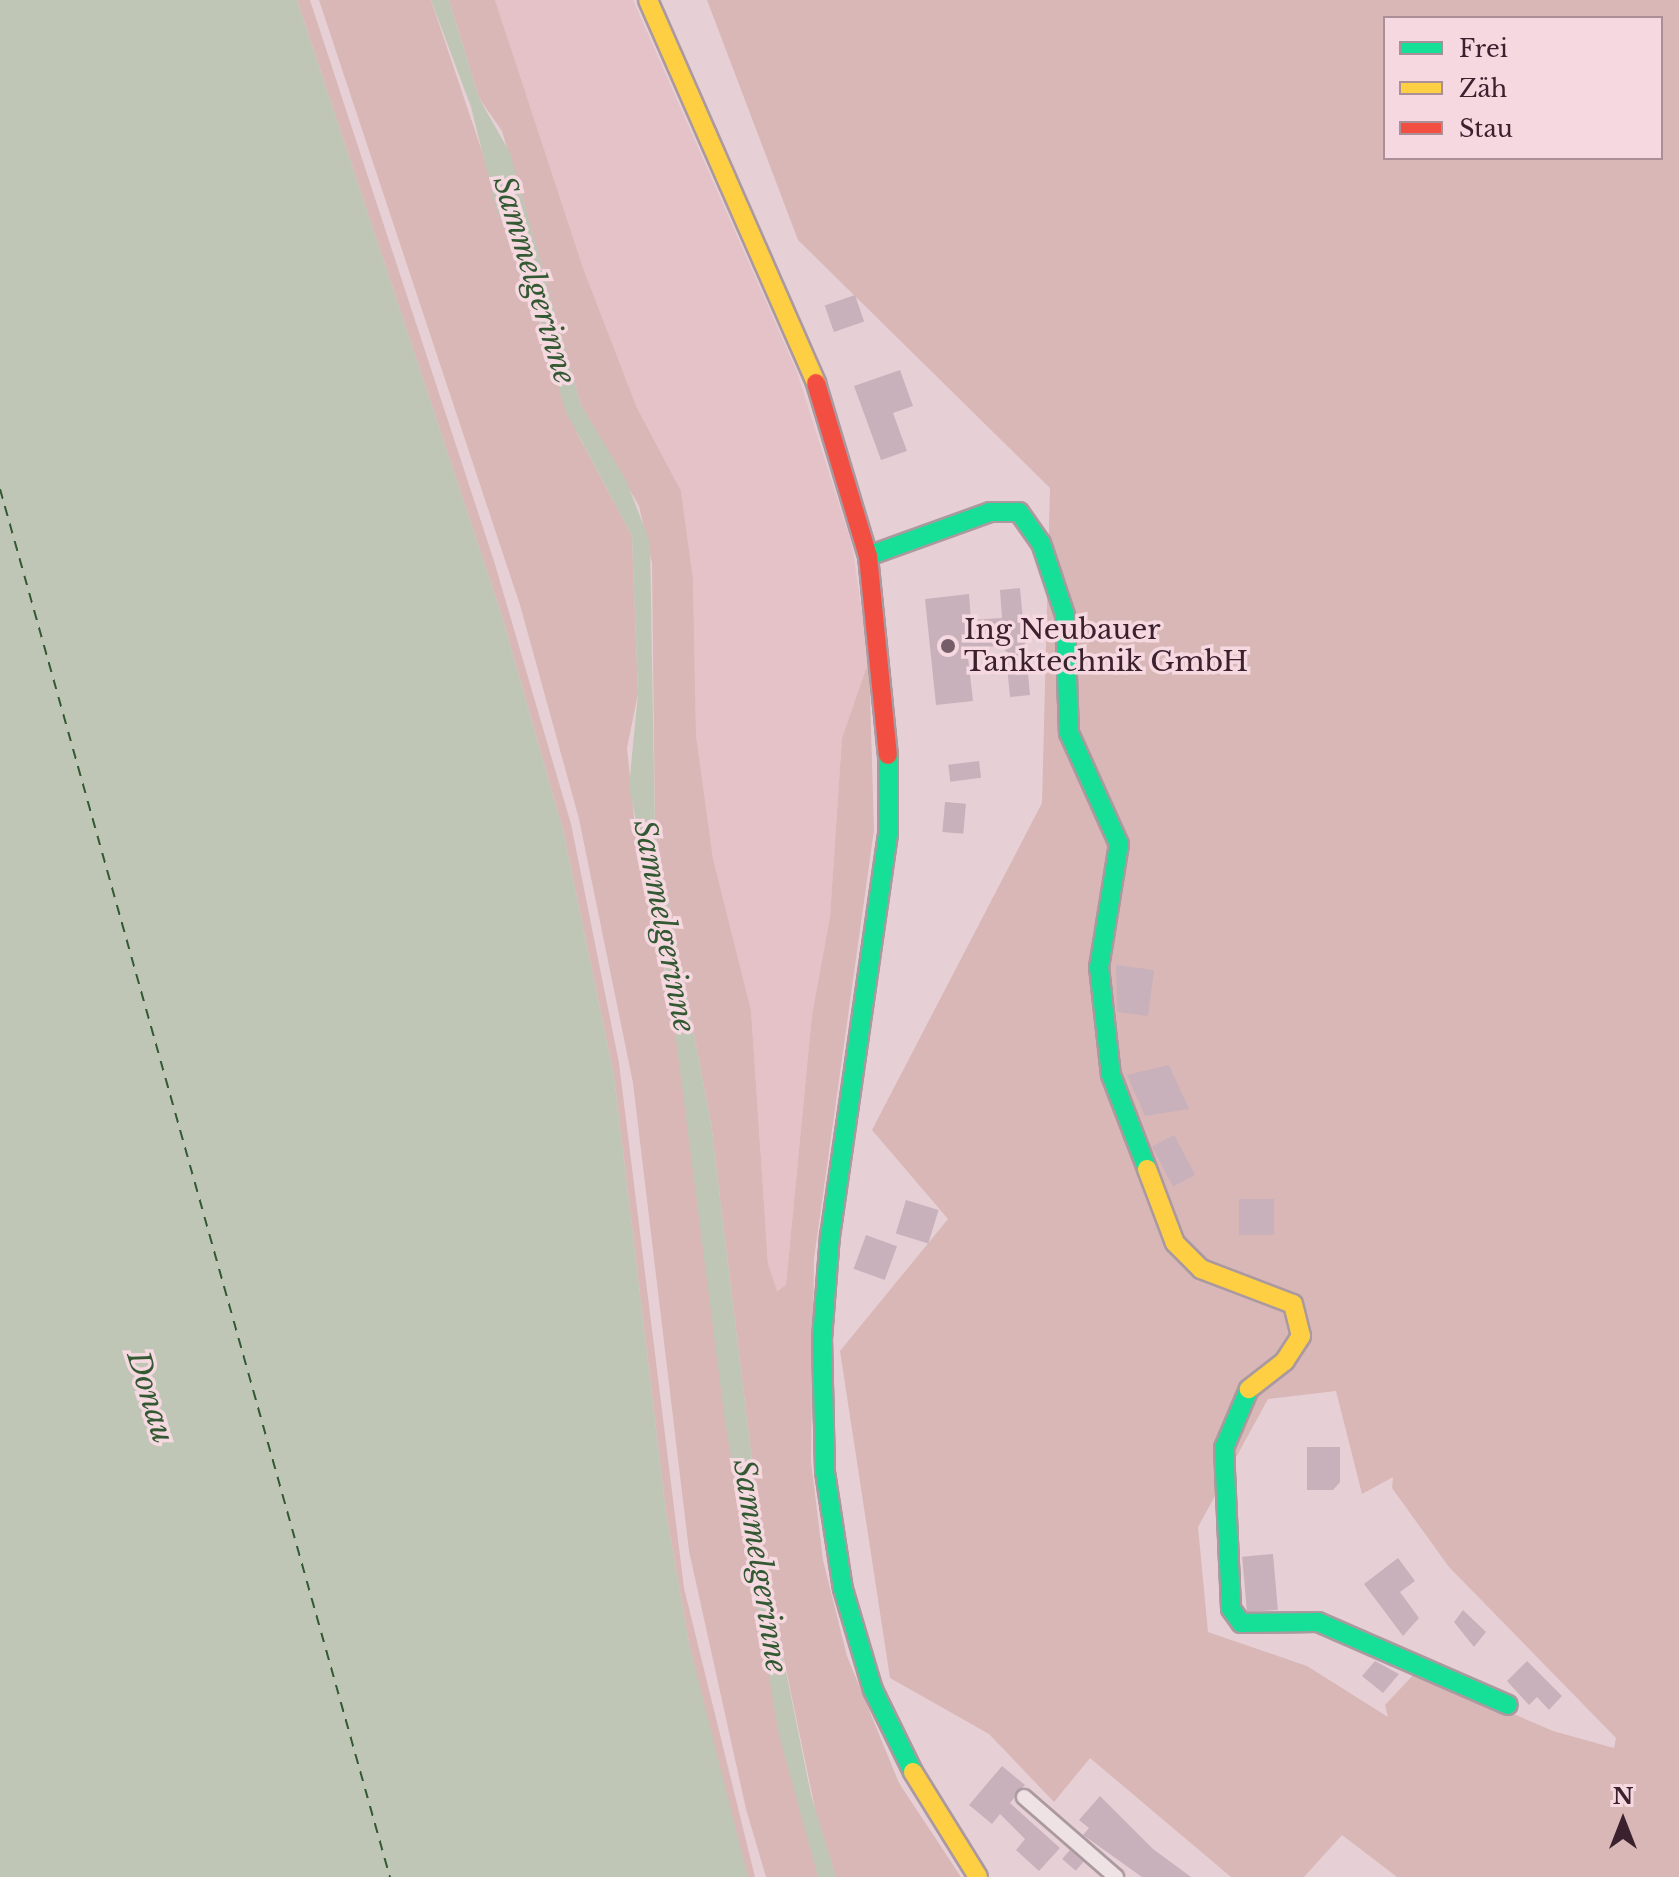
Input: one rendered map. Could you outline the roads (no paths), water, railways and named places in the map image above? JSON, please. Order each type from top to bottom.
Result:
[{"type":"main road","points":[[648,0],[818,384],[868,556],[888,712],[888,834],[830,1235],[822,1339],[825,1472],[843,1589],[873,1690],[930,1807],[978,1877]]},
{"type":"main road","points":[[868,556],[990,512],[1019,512],[1041,543],[1065,615],[1069,733],[1119,844],[1099,967],[1111,1075],[1175,1243],[1201,1269],[1293,1304],[1301,1336],[1285,1361],[1244,1393],[1224,1448],[1231,1609],[1241,1623],[1318,1622],[1508,1705]]},
{"type":"street","points":[[1024,1797],[1116,1877]]},
{"type":"water","name":"Donau","points":[[0,0],[297,0],[502,616],[563,830],[614,1076],[666,1512],[689,1643],[748,1877],[0,1877]]},
{"type":"water","name":"Sammelgerinne","points":[[431,0],[449,0],[479,98],[510,153],[581,405],[626,480],[650,542],[655,832],[711,1123],[765,1568],[811,1795],[836,1877],[818,1877],[779,1735],[725,1421],[671,1000],[629,786],[638,694],[632,536],[565,410],[523,259],[497,211],[471,107]]},
{"type":"place","name":"Ing Neubauer Tanktechnik GmbH","points":[[948,646]]}]
